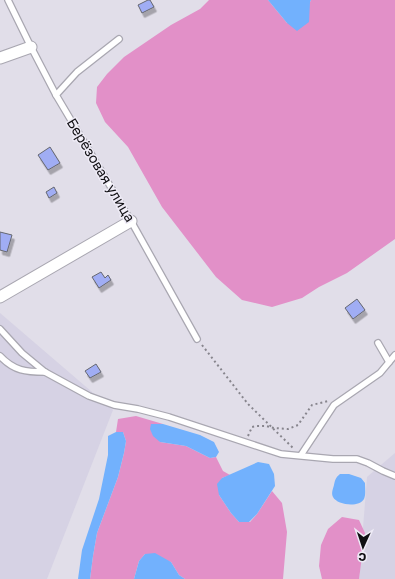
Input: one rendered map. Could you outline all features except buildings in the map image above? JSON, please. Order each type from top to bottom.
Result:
[{"type":"street","points":[[0,58],[31,47]]},
{"type":"street","points":[[0,297],[131,221]]},
{"type":"lane","name":"Берёзовая улица","points":[[8,0],[56,95],[169,286],[197,338]]},
{"type":"lane","points":[[56,95],[77,72],[119,39]]},
{"type":"lane","points":[[0,329],[22,353],[45,372],[90,396],[114,405],[138,409],[169,417],[281,454],[333,459],[357,459],[395,476]]},
{"type":"lane","points":[[378,343],[389,362]]},
{"type":"lane","points":[[301,455],[334,405],[380,373],[395,355]]},
{"type":"lane","points":[[0,356],[6,363],[17,369],[29,372],[45,372]]},
{"type":"path","points":[[197,338],[248,404],[301,455]]},
{"type":"path","points":[[247,442],[252,427],[266,426],[288,429],[298,425],[312,405],[329,401]]},
{"type":"shaded area","points":[[209,0],[268,0],[287,23],[311,0],[395,0],[395,239],[347,273],[319,287],[302,298],[272,307],[242,300],[216,277],[162,207],[128,147],[105,122],[96,103],[97,87],[107,74],[124,57],[171,25],[200,9]]},
{"type":"shaded area","points":[[0,313],[113,410],[47,579],[0,579]]},
{"type":"shaded area","points":[[136,416],[163,424],[152,424],[160,442],[186,446],[210,458],[216,457],[223,471],[230,475],[222,478],[219,495],[239,522],[250,522],[272,491],[282,503],[287,532],[283,579],[185,579],[179,575],[171,562],[145,554],[139,561],[134,579],[90,579],[97,533],[118,477],[124,453],[126,441],[123,432],[116,432],[118,419]]},
{"type":"shaded area","points":[[395,453],[395,579],[359,579],[367,477]]},
{"type":"shaded area","points":[[342,517],[359,520],[365,533],[359,579],[322,579],[319,566],[321,545],[328,529]]},
{"type":"water","points":[[268,0],[311,0],[309,22],[297,31],[287,23]]},
{"type":"water","points":[[151,424],[163,424],[200,435],[214,442],[219,452],[216,457],[210,458],[186,446],[160,442],[153,436],[150,429]]},
{"type":"water","points":[[116,432],[123,432],[126,441],[118,477],[97,533],[90,579],[78,579],[82,550],[99,499],[108,455],[108,436]]},
{"type":"water","points":[[258,462],[269,464],[274,474],[275,486],[257,514],[249,522],[239,522],[219,495],[217,484],[222,478]]},
{"type":"water","points":[[340,474],[349,474],[361,478],[365,483],[365,496],[361,502],[358,504],[343,504],[335,500],[332,492],[337,477]]},
{"type":"water","points":[[155,553],[171,562],[179,575],[185,579],[134,579],[139,561],[145,554]]}]
